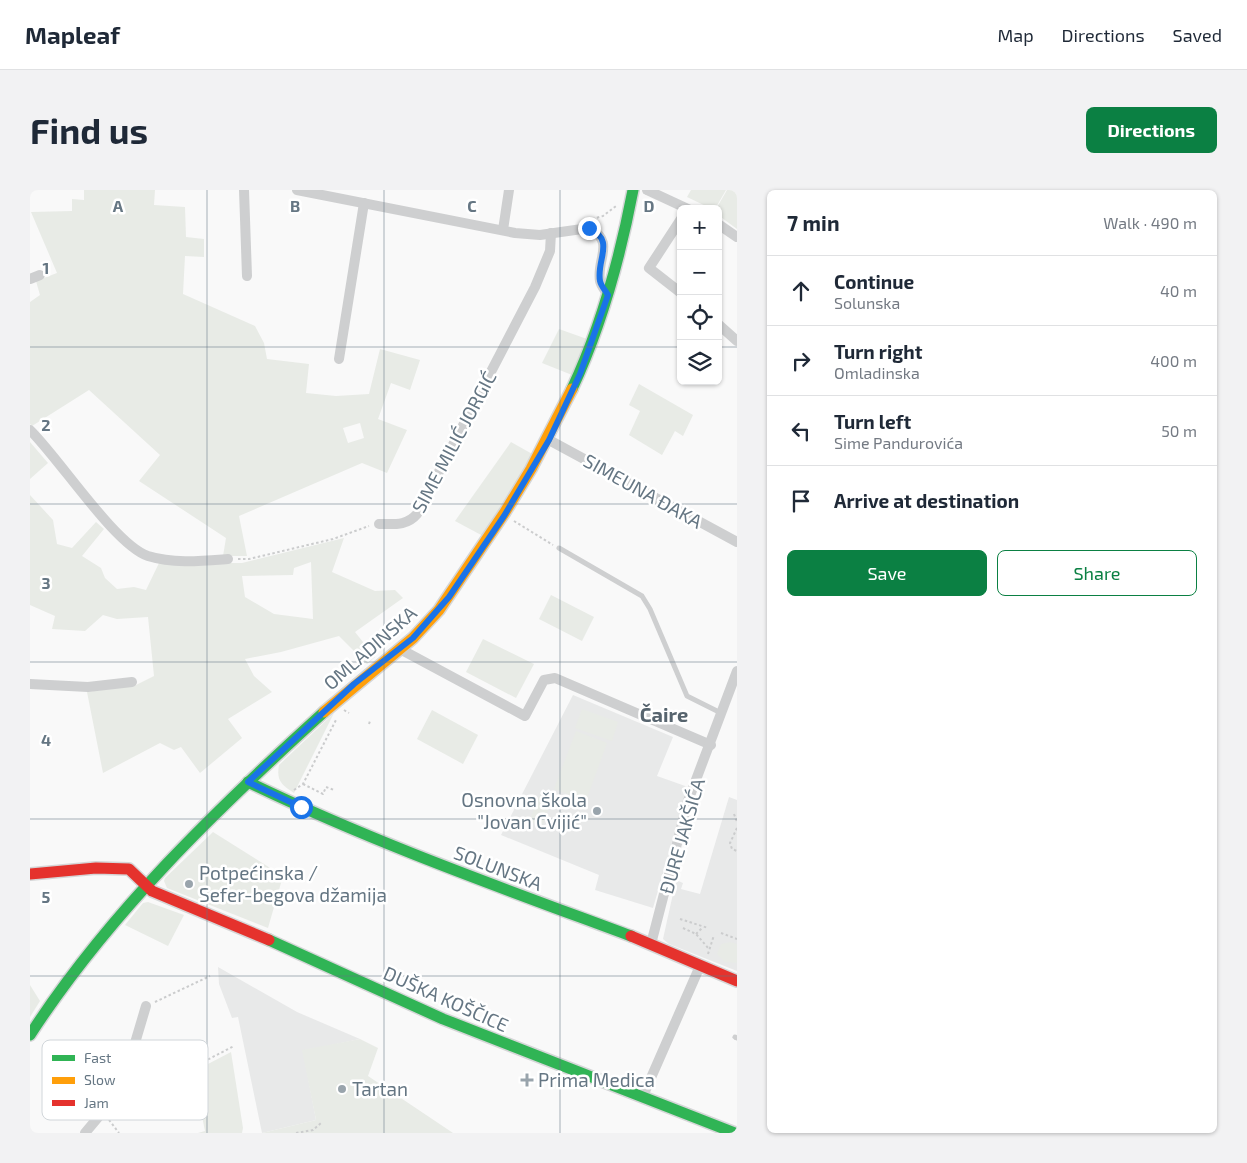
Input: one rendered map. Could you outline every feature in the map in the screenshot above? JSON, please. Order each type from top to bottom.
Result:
[{"type":"street","points":[[244,190],[246,276]]},
{"type":"street","points":[[297,190],[527,234],[551,233],[582,227],[589,228],[600,236],[604,249],[600,268],[600,280],[608,295]]},
{"type":"street","points":[[503,230],[509,190]]},
{"type":"street","name":"OMLADINSKA","points":[[30,1035],[55,997],[146,887],[248,782],[354,684],[400,649],[423,628],[449,597],[504,516],[549,440],[580,374],[608,295],[619,256],[632,190]]},
{"type":"street","points":[[647,190],[679,205]]},
{"type":"street","points":[[338,359],[364,203]]},
{"type":"street","points":[[677,224],[649,268],[677,290]]},
{"type":"street","points":[[722,227],[737,237]]},
{"type":"street","name":"SIME MILIĆ JORGIĆ","points":[[379,524],[405,523],[411,521],[417,514],[535,287],[550,251],[551,233]]},
{"type":"street","points":[[722,328],[737,341]]},
{"type":"street","points":[[30,430],[48,448],[102,515],[126,541],[140,552],[162,559],[192,561],[228,559]]},
{"type":"street","name":"SIMEUNA ĐAKA","points":[[549,440],[737,542]]},
{"type":"street","points":[[400,649],[525,716],[544,680],[555,678],[711,745]]},
{"type":"street","name":"ĐURE JAKŠIĆA","points":[[651,944],[688,801],[711,745],[737,672]]},
{"type":"street","points":[[30,684],[103,687],[132,682]]},
{"type":"street","name":"SOLUNSKA","points":[[248,782],[287,801],[451,868],[651,944],[704,962],[737,981]]},
{"type":"street","points":[[30,874],[96,868],[126,868],[146,887]]},
{"type":"street","name":"DUŠKA KOŠČICE","points":[[146,887],[366,982],[443,1019],[735,1133]]},
{"type":"street","points":[[643,1096],[704,962]]},
{"type":"street","points":[[136,1040],[146,1006]]},
{"type":"street","points":[[85,1133],[96,1120]]},
{"type":"lane","points":[[559,548],[642,596],[650,609],[687,696],[723,713]]},
{"type":"path","points":[[588,219],[603,216],[619,204]]},
{"type":"path","points":[[515,514],[512,520],[559,548]]},
{"type":"path","points":[[228,559],[249,559],[333,539],[379,524]]},
{"type":"path","points":[[342,709],[349,714]]},
{"type":"path","points":[[290,793],[303,784],[338,717]]},
{"type":"path","points":[[303,784],[323,794],[326,787],[334,790]]},
{"type":"path","points":[[734,814],[737,822]]},
{"type":"path","points":[[737,828],[730,843],[732,849],[737,851]]},
{"type":"path","points":[[680,919],[708,928]]},
{"type":"path","points":[[696,934],[704,927]]},
{"type":"path","points":[[683,928],[696,934],[709,949]]},
{"type":"path","points":[[721,933],[737,939]]},
{"type":"path","points":[[704,962],[714,934]]},
{"type":"path","points":[[146,1006],[210,976]]},
{"type":"path","points":[[208,1059],[234,1046]]},
{"type":"path","points":[[108,1120],[119,1133]]},
{"type":"path","points":[[296,1133],[313,1130],[320,1123]]},
{"type":"shaded area","points":[[84,190],[155,190],[154,205],[185,207],[186,237],[204,239],[204,257],[185,256],[183,294],[255,326],[264,343],[267,359],[309,364],[306,393],[336,396],[369,394],[380,349],[420,360],[410,390],[391,383],[378,419],[407,430],[387,473],[362,463],[239,516],[247,556],[223,556],[226,538],[139,481],[160,455],[89,390],[32,426],[30,424],[30,302],[40,295],[36,281],[57,273],[31,212],[72,211],[72,199],[84,200]],"holes":[[[360,423],[364,438],[348,443],[343,428]]]},
{"type":"shaded area","points":[[691,190],[726,190],[717,205],[704,205],[687,197]]},
{"type":"shaded area","points":[[727,190],[737,190],[737,229],[722,218],[722,205],[718,205]]},
{"type":"shaded area","points":[[559,329],[587,339],[572,375],[542,363]]},
{"type":"shaded area","points":[[639,384],[693,415],[683,436],[675,431],[662,455],[629,435],[640,411],[629,405]]},
{"type":"shaded area","points":[[30,442],[48,463],[30,479]]},
{"type":"shaded area","points":[[511,442],[534,455],[483,536],[455,521]]},
{"type":"shaded area","points":[[30,495],[53,520],[57,544],[72,548],[96,522],[104,529],[82,556],[101,568],[105,578],[117,589],[134,587],[146,590],[159,563],[242,563],[344,538],[332,572],[375,591],[395,590],[403,598],[355,632],[375,657],[367,664],[339,636],[281,652],[245,659],[254,676],[272,692],[228,719],[242,738],[200,773],[181,747],[174,750],[160,743],[103,773],[87,692],[136,685],[154,676],[148,617],[117,619],[103,615],[85,631],[52,629],[55,616],[30,605]],"holes":[[[311,562],[313,619],[274,614],[245,597],[242,576],[293,575],[294,568]]]},
{"type":"shaded area","points":[[551,595],[594,617],[582,641],[539,619]]},
{"type":"shaded area","points":[[483,639],[534,664],[516,698],[466,672]]},
{"type":"shaded area","name":"Osnovna škola \"Jovan Cvijić\"","points":[[573,695],[673,737],[657,776],[688,787],[653,908],[595,890],[599,875],[501,835]]},
{"type":"shaded area","points":[[582,709],[618,722],[612,741],[575,728]]},
{"type":"shaded area","points":[[432,710],[478,735],[463,764],[417,739]]},
{"type":"shaded area","points":[[334,713],[294,793],[286,788],[279,779],[279,765]]},
{"type":"shaded area","points":[[576,731],[607,743],[586,801],[554,789]]},
{"type":"shaded area","points":[[540,795],[552,800],[542,826],[529,821]]},
{"type":"shaded area","points":[[729,797],[737,800],[737,971],[669,944],[663,939],[676,880],[683,883],[681,889],[700,894]]},
{"type":"shaded area","points":[[213,832],[283,876],[268,928],[167,888],[164,881],[165,878]]},
{"type":"shaded area","points":[[148,902],[184,915],[168,946],[125,925],[143,903]]},
{"type":"shaded area","points":[[730,942],[737,944],[737,963],[725,962],[717,954],[721,944]]},
{"type":"shaded area","points":[[218,967],[297,1012],[360,1039],[303,1051],[316,1120],[262,1133],[238,1017],[232,1018],[219,984]]},
{"type":"shaded area","points":[[30,985],[40,1001],[30,1017]]},
{"type":"shaded area","points":[[360,1039],[378,1048],[368,1076],[453,1133],[262,1133],[316,1120],[302,1050]]},
{"type":"shaded area","points":[[231,1052],[243,1128],[242,1133],[198,1133],[205,1131],[203,1120],[208,1120],[208,1064]]},
{"type":"traffic: fast","points":[[572,389],[583,365],[609,291],[633,190]]},
{"type":"traffic: fast","points":[[30,1035],[94,947],[166,864],[244,786],[324,712]]},
{"type":"traffic: fast","points":[[248,782],[342,825],[486,882],[631,936]]},
{"type":"traffic: fast","points":[[269,940],[443,1019],[735,1133]]},
{"type":"traffic: slow","points":[[324,712],[413,638],[439,610],[505,512],[531,469],[572,389]]},
{"type":"traffic: jam","points":[[30,874],[96,868],[129,869],[152,891],[269,940]]},
{"type":"traffic: jam","points":[[631,936],[737,981]]},
{"type":"place","name":"Osnovna škola \"Jovan Cvijić\"","points":[[597,811]]},
{"type":"place","name":"Potpećinska / Sefer-begova džamija","points":[[189,884]]},
{"type":"place","name":"Prima Medica","points":[[527,1080]]},
{"type":"place","name":"Tartan","points":[[342,1089]]},
{"type":"district","name":"Čaire","points":[[664,715]]},
{"type":"route","points":[[301,807],[248,782],[354,684],[400,649],[432,619],[504,516],[549,440],[580,374],[608,295],[600,280],[600,268],[604,249],[603,242],[600,236],[589,228]]}]
